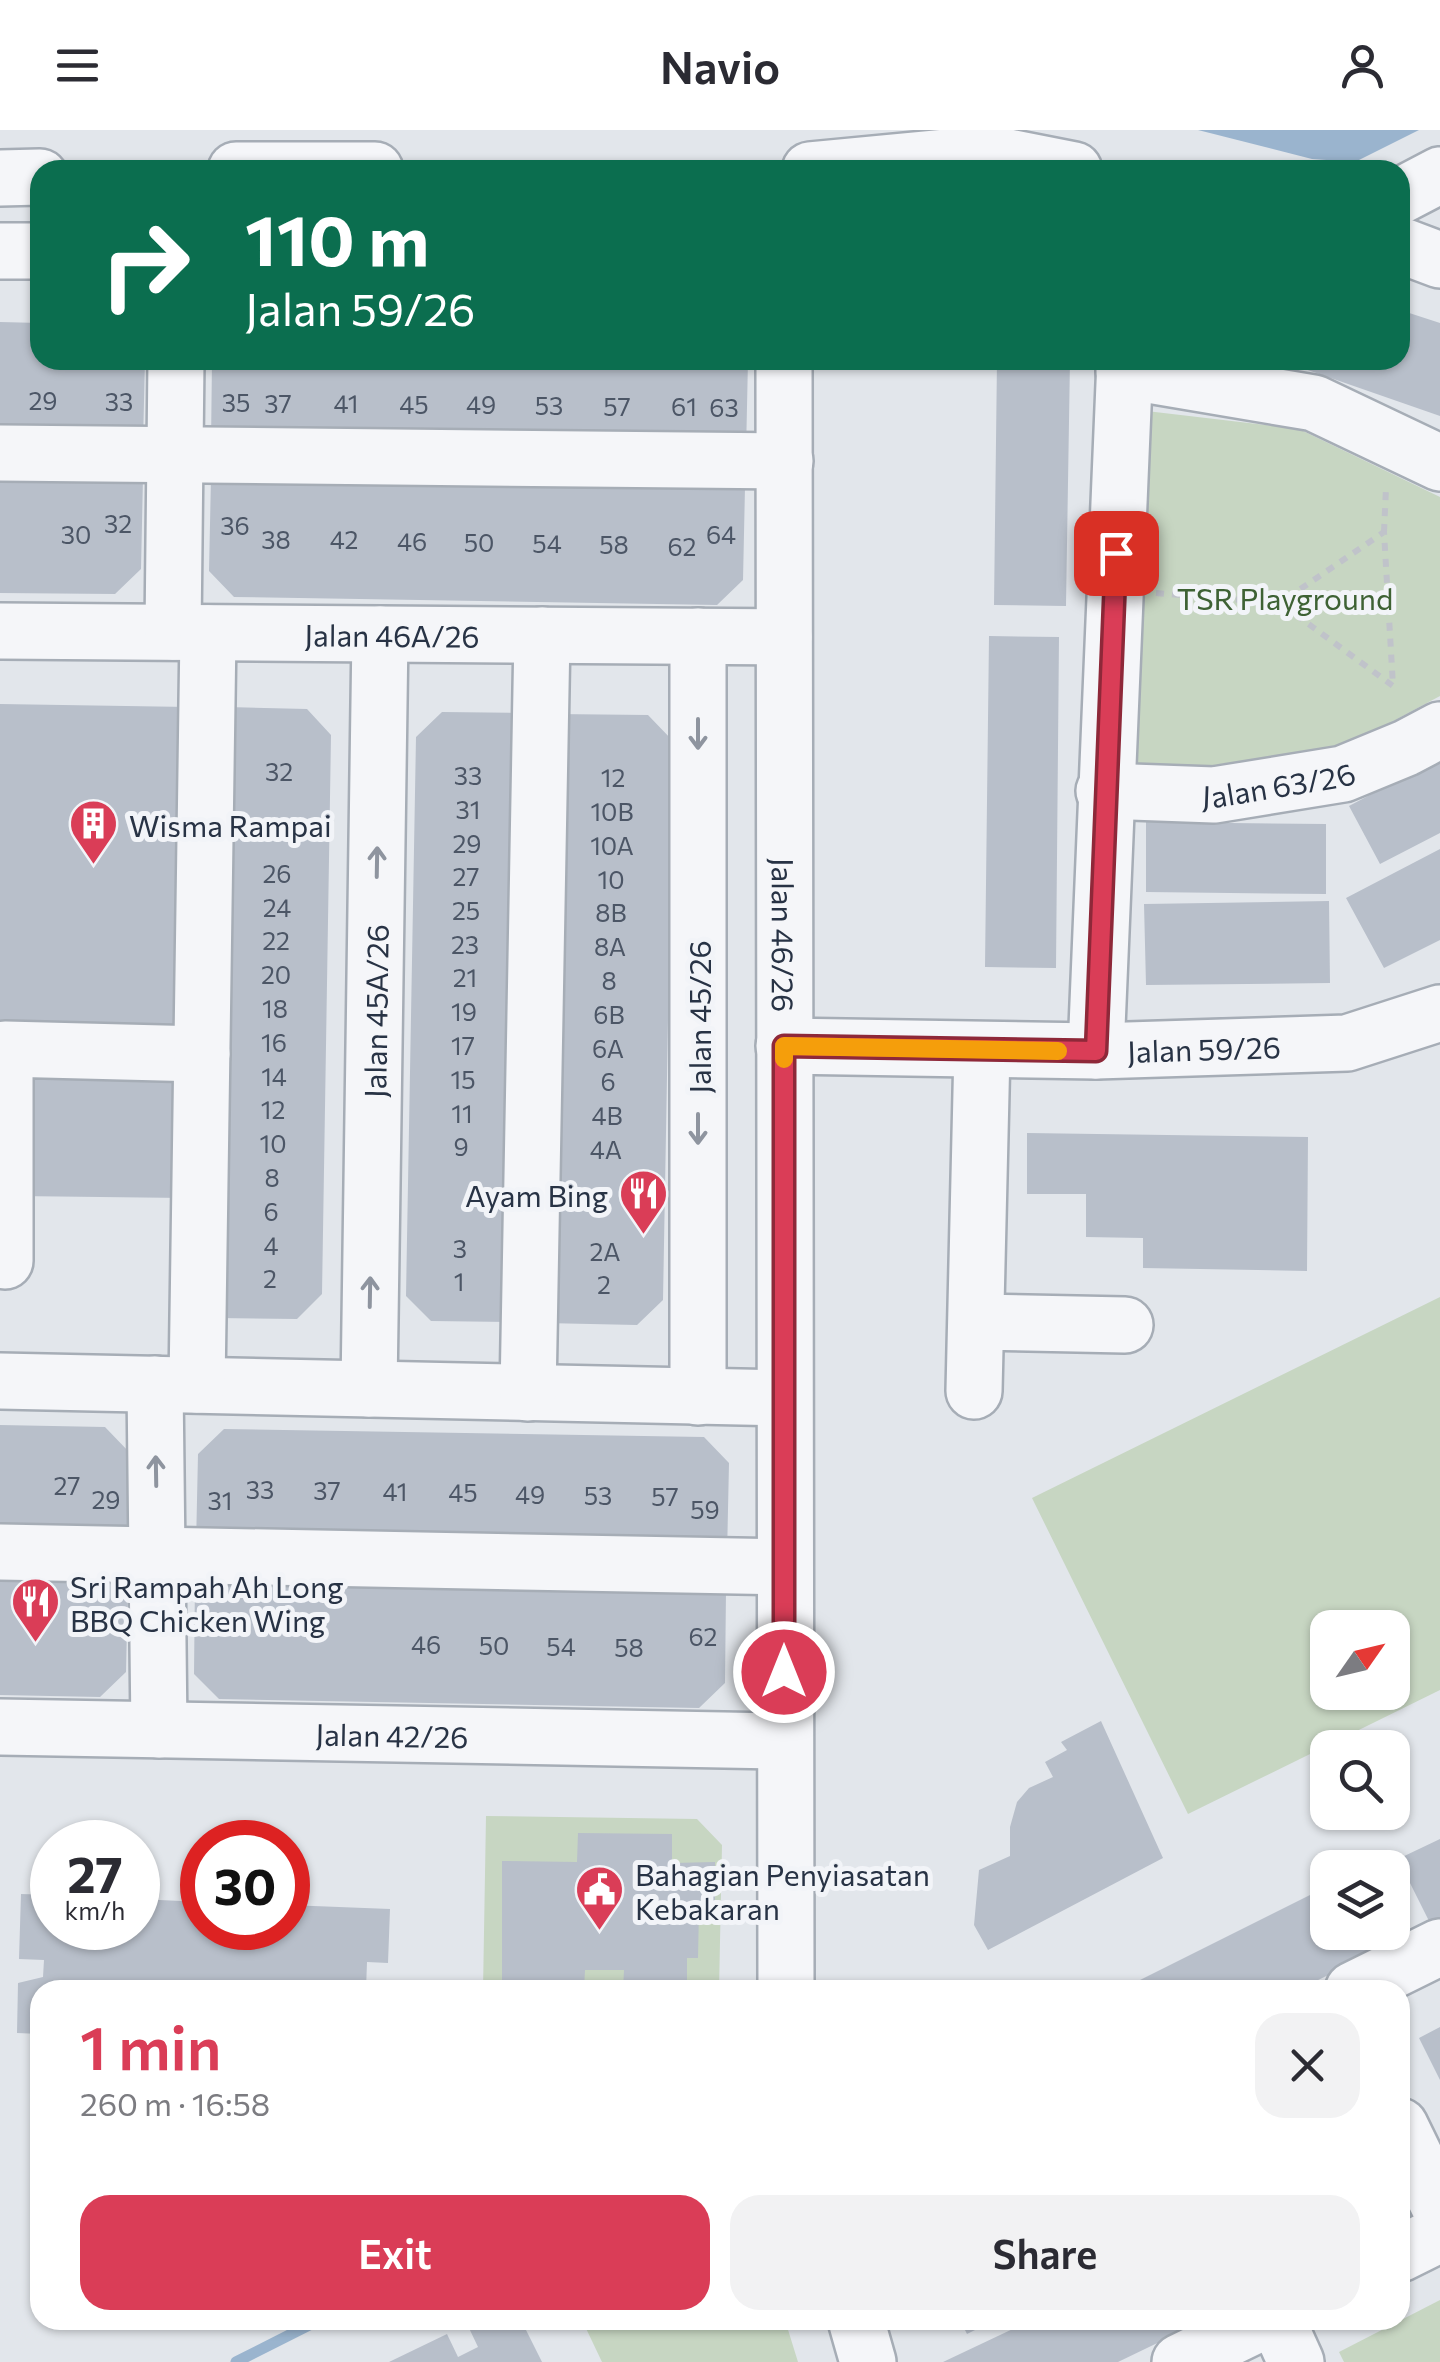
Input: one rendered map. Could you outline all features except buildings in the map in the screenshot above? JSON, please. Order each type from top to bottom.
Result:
[{"type":"street","points":[[258,130],[258,160]]},
{"type":"street","points":[[915,160],[988,153],[1023,160]]},
{"type":"street","points":[[1410,191],[1440,175]]},
{"type":"street","points":[[0,178],[30,176]]},
{"type":"street","points":[[1410,249],[1440,260]]},
{"type":"street","points":[[0,251],[30,251]]},
{"type":"street","points":[[159,1730],[156,1557],[176,1385],[202,1054],[190,632],[175,457],[176,370]]},
{"type":"street","name":"Jalan 46/26","points":[[777,1980],[784,1741],[784,370]]},
{"type":"street","points":[[1096,1051],[1124,370]]},
{"type":"street","points":[[1145,370],[1314,402],[1440,463]]},
{"type":"street","points":[[0,453],[784,460]]},
{"type":"street","name":"Jalan 46A/26","points":[[0,631],[784,637]]},
{"type":"street","name":"Jalan 45A/26","points":[[369,1389],[380,634]]},
{"type":"street","points":[[528,1392],[542,635]]},
{"type":"street","name":"Jalan 45/26","points":[[698,636],[698,1397]]},
{"type":"street","name":"Jalan 63/26","points":[[1104,791],[1214,796],[1343,774],[1440,730]]},
{"type":"street","name":"Jalan 59/26","points":[[784,1046],[1096,1051],[1347,1043],[1440,1013]]},
{"type":"street","points":[[5,1261],[5,1049],[202,1054]]},
{"type":"street","points":[[974,1390],[982,1050]]},
{"type":"street","points":[[977,1322],[1125,1325]]},
{"type":"street","points":[[0,1380],[784,1398]]},
{"type":"street","points":[[0,1552],[784,1567]]},
{"type":"street","name":"Jalan 42/26","points":[[0,1727],[784,1741]]},
{"type":"street","points":[[1372,1980],[1440,1947]]},
{"type":"street","points":[[1410,2146],[1440,2208]]},
{"type":"street","points":[[1410,2249],[1440,2234]]},
{"type":"street","points":[[859,2330],[868,2362]]},
{"type":"street","points":[[1180,2362],[1246,2330]]},
{"type":"street","points":[[1282,2330],[1296,2362]]},
{"type":"path","points":[[1114,589],[1280,603],[1393,686],[1384,532],[1280,603]]},
{"type":"green space","name":"TSR Playground","points":[[1138,410],[1299,429],[1440,497],[1440,696],[1328,756],[1123,782]]},
{"type":"green space","points":[[1440,1297],[1440,1690],[1410,1705],[1410,1610],[1310,1610],[1310,1710],[1399,1710],[1359,1730],[1310,1730],[1310,1754],[1188,1814],[1032,1498]]},
{"type":"green space","name":"Bahagian Penyiasatan Kebakaran","points":[[486,1816],[697,1819],[722,1845],[719,1980],[483,1980]]},
{"type":"green space","points":[[1440,2300],[1440,2362],[1344,2362],[1339,2352],[1382,2330],[1410,2330],[1410,2315]]},
{"type":"green space","points":[[587,2330],[788,2330],[798,2362],[602,2362]]},
{"type":"water","points":[[1198,130],[1419,130],[1359,160],[1312,159]]},
{"type":"waterway","points":[[236,2362],[299,2330]]},
{"type":"slow traffic","points":[[784,1059],[784,1046],[1058,1051]]},
{"type":"place","name":"Wisma Rampai","points":[[94,866]]},
{"type":"place","name":"Ayam Bing","points":[[643,1236]]},
{"type":"place","name":"Sri Rampah Ah Long BBQ Chicken Wing","points":[[35,1644]]},
{"type":"place","name":"Bahagian Penyiasatan Kebakaran","points":[[600,1932]]},
{"type":"route","points":[[784,1672],[784,1046],[1096,1051],[1116,553]]}]
